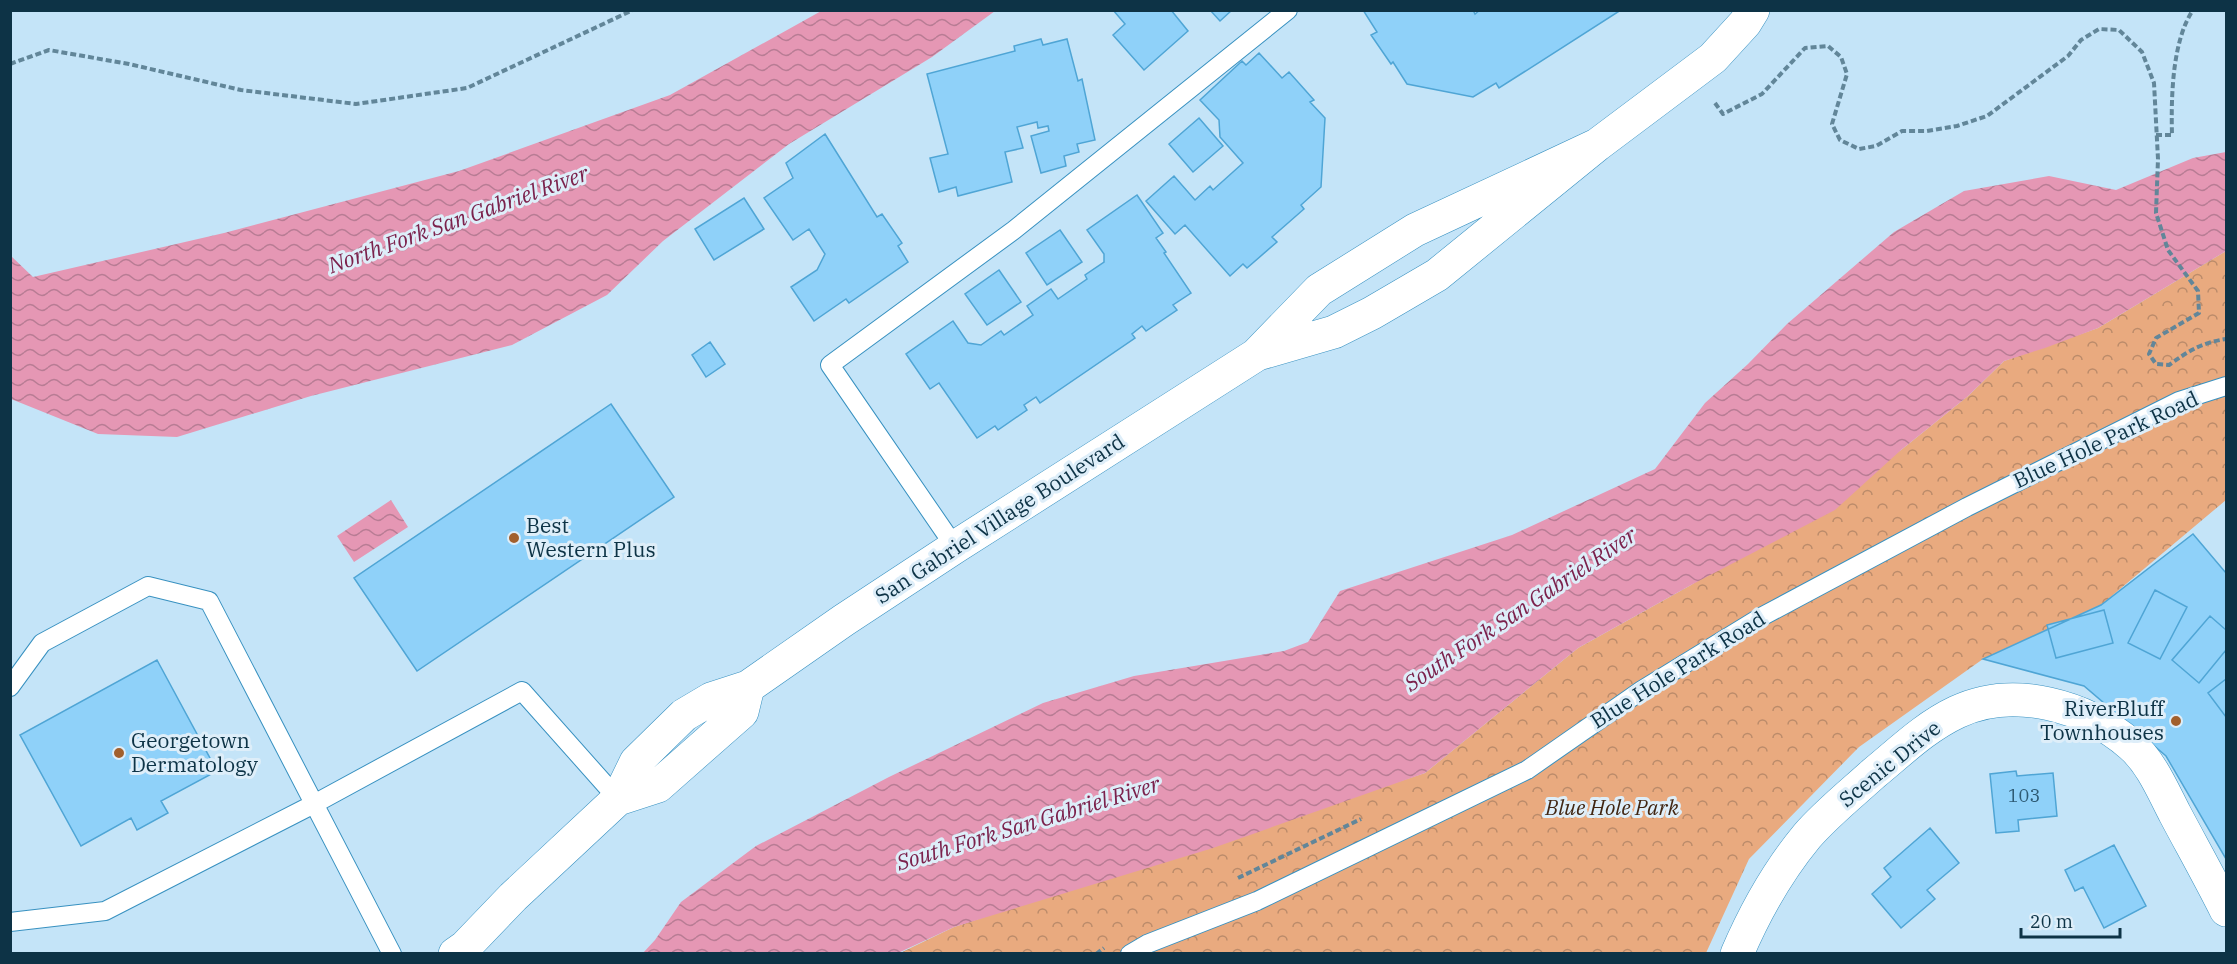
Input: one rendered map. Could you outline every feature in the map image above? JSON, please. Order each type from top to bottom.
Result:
[{"type":"street","name":"San Gabriel Village Boulevard","points":[[1256,355],[1334,332],[1437,275],[1597,145],[1713,58],[1745,23],[1753,10]]},
{"type":"street","name":"San Gabriel Village Boulevard","points":[[455,954],[465,948],[513,897],[618,799],[636,762],[684,716],[711,699],[748,687],[844,620],[1256,355],[1319,290],[1415,230],[1597,145]]},
{"type":"street","name":"Scenic Drive","points":[[1737,954],[1746,932],[1781,870],[1808,835],[1919,735],[1958,712],[1984,703],[2021,700],[2062,705],[2100,723],[2132,746],[2156,777],[2226,910]]},
{"type":"lane","points":[[956,547],[830,365],[1014,230],[1288,10]]},
{"type":"lane","name":"Blue Hole Park Road","points":[[1130,954],[1257,901],[1527,770],[1642,690],[1761,617],[1967,507],[2168,406],[2226,386]]},
{"type":"lane","points":[[10,687],[42,643],[148,586],[209,601],[392,954]]},
{"type":"lane","points":[[10,922],[105,911],[314,804],[522,691],[618,799]]},
{"type":"path","points":[[10,64],[49,50],[129,64],[241,90],[356,104],[467,88],[633,10]]},
{"type":"path","points":[[2156,135],[2172,135],[2171,101],[2175,66],[2185,22],[2193,10]]},
{"type":"path","points":[[1715,103],[1723,114],[1753,99],[1762,94],[1805,48],[1828,46],[1841,57],[1847,74],[1832,124],[1840,140],[1859,149],[1876,147],[1902,131],[1927,131],[1957,126],[1987,116],[2068,56],[2081,40],[2099,29],[2119,30],[2142,52],[2154,83],[2158,159],[2156,213],[2160,230],[2168,250],[2199,291],[2199,313],[2156,338],[2149,354],[2156,364],[2169,365],[2192,348],[2207,342],[2226,339]]},
{"type":"green space","name":"Blue Hole Park","points":[[2226,251],[2226,500],[2101,605],[1983,659],[1859,747],[1749,859],[1706,953],[898,954],[954,927],[1425,773],[1578,648],[1691,585],[1901,450],[1968,396],[2004,361],[2098,328]]},
{"type":"water","name":"North Fork San Gabriel River","points":[[823,10],[995,11],[932,57],[789,144],[663,241],[607,295],[512,345],[311,396],[177,437],[98,434],[11,399],[11,256],[33,277],[224,233],[459,171],[670,95]]},
{"type":"water","name":"South Fork San Gabriel River","points":[[2226,152],[2226,251],[2098,328],[2004,361],[1968,396],[1901,450],[1835,510],[1691,585],[1578,648],[1425,773],[1213,848],[954,927],[898,953],[643,953],[655,940],[681,902],[756,846],[889,777],[1043,703],[1134,676],[1284,651],[1308,642],[1340,591],[1512,535],[1655,469],[1705,403],[1787,324],[1894,232],[1964,191],[2049,176],[2116,190],[2193,158]]},
{"type":"water","points":[[391,500],[408,527],[354,562],[337,536]]},
{"type":"building","points":[[1113,10],[1171,10],[1188,31],[1144,70],[1113,35],[1125,24]]},
{"type":"building","points":[[1210,10],[1232,10],[1220,21]]},
{"type":"building","points":[[1363,10],[1473,10],[1475,14],[1480,10],[1621,10],[1499,88],[1496,83],[1473,97],[1407,84],[1371,35],[1377,32]]},
{"type":"building","points":[[1041,39],[1043,45],[1067,39],[1078,81],[1082,79],[1095,140],[1077,144],[1079,152],[1064,156],[1066,166],[1041,173],[1031,136],[1049,131],[1048,126],[1038,128],[1037,122],[1017,127],[1023,148],[1005,152],[1012,182],[958,196],[956,187],[939,192],[930,158],[948,154],[927,74],[1015,51],[1014,46]]},
{"type":"building","points":[[1259,53],[1282,78],[1289,72],[1314,100],[1310,102],[1325,118],[1321,187],[1301,205],[1304,209],[1272,237],[1277,242],[1247,268],[1243,264],[1230,276],[1185,225],[1175,234],[1146,201],[1174,176],[1195,200],[1210,186],[1213,190],[1243,163],[1220,137],[1219,120],[1200,100],[1242,61],[1246,65]]},
{"type":"building","points":[[1199,118],[1223,146],[1193,172],[1169,144]]},
{"type":"building","points":[[825,134],[877,217],[882,214],[902,243],[898,246],[908,262],[849,303],[846,299],[814,321],[791,287],[817,270],[825,254],[809,229],[793,240],[764,198],[793,178],[786,163]]},
{"type":"building","points":[[1137,195],[1163,233],[1156,238],[1191,293],[1173,305],[1177,310],[1146,331],[1142,326],[1132,334],[1135,338],[1040,403],[1036,397],[1024,405],[1027,410],[998,430],[995,426],[977,438],[939,383],[930,389],[906,354],[953,321],[968,343],[981,345],[1001,331],[1004,335],[1033,315],[1027,306],[1051,289],[1058,299],[1087,279],[1085,275],[1104,262],[1104,254],[1087,230]]},
{"type":"building","points":[[744,198],[764,229],[714,260],[695,229]]},
{"type":"building","points":[[1060,230],[1082,262],[1047,285],[1026,253]]},
{"type":"building","points":[[999,270],[1021,302],[987,325],[965,294]]},
{"type":"building","points":[[710,342],[725,364],[706,377],[692,355]]},
{"type":"building","name":"Best Western Plus","points":[[611,404],[674,497],[417,671],[354,578]]},
{"type":"building","name":"RiverBluff Townhouses","points":[[2193,534],[2226,573],[2226,859],[2166,756],[2084,686],[1983,659],[2101,605]]},
{"type":"building","points":[[2155,590],[2187,607],[2160,659],[2128,643]]},
{"type":"building","points":[[2104,610],[2113,643],[2056,658],[2047,625]]},
{"type":"building","points":[[2210,616],[2226,630],[2226,650],[2199,683],[2172,660]]},
{"type":"building","name":"Georgetown Dermatology","points":[[157,660],[217,771],[161,801],[168,813],[137,830],[131,818],[81,846],[20,735]]},
{"type":"building","points":[[2226,679],[2226,717],[2208,693]]},
{"type":"building","points":[[2016,771],[2017,776],[2053,773],[2057,816],[2018,820],[2019,831],[1996,833],[1990,774]]},
{"type":"building","points":[[1930,828],[1959,863],[1927,890],[1935,899],[1901,928],[1872,894],[1891,877],[1884,868]]},
{"type":"building","points":[[2114,845],[2146,906],[2104,928],[2083,887],[2075,891],[2065,870]]},
{"type":"place","name":"Best Western Plus","points":[[514,538]]},
{"type":"place","name":"RiverBluff Townhouses","points":[[2176,721]]},
{"type":"place","name":"Georgetown Dermatology","points":[[119,753]]}]
